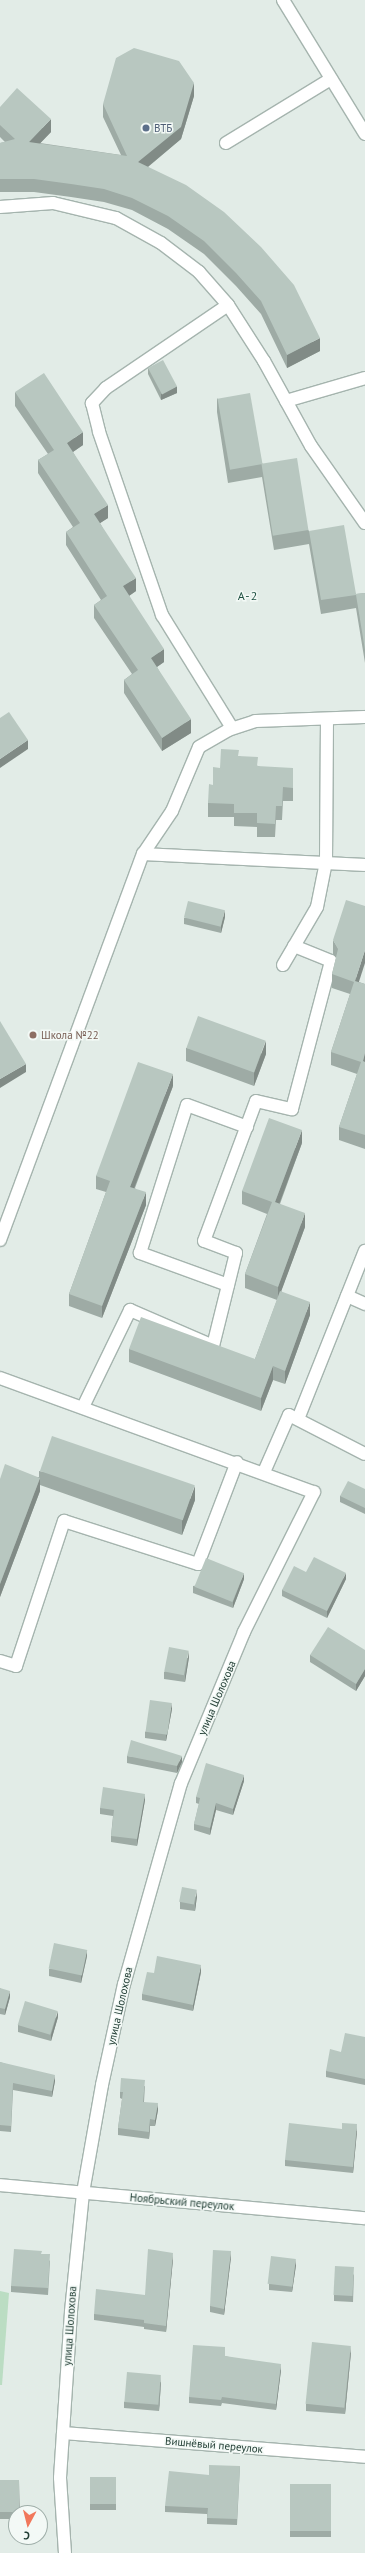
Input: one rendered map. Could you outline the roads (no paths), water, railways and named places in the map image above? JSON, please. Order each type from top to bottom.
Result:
[{"type":"street","points":[[283,0],[365,134]]},
{"type":"street","points":[[226,143],[332,79]]},
{"type":"street","points":[[0,207],[53,203],[116,218],[161,243],[199,272],[228,305],[264,361],[311,446],[365,523]]},
{"type":"street","points":[[228,305],[106,388],[92,404],[99,432],[162,615],[232,728]]},
{"type":"street","points":[[286,401],[365,378]]},
{"type":"street","points":[[0,1240],[143,854],[172,811],[199,747],[232,728],[255,721],[327,720],[365,717]]},
{"type":"street","points":[[283,965],[316,907],[326,862],[327,720]]},
{"type":"street","points":[[143,854],[365,865]]},
{"type":"street","points":[[83,1407],[130,1310],[213,1346],[236,1253],[204,1241],[256,1101],[292,1109],[329,969],[330,961],[294,946]]},
{"type":"street","points":[[228,1285],[140,1254],[188,1105],[246,1127]]},
{"type":"street","points":[[298,1419],[365,1251]]},
{"type":"street","points":[[347,1296],[365,1304]]},
{"type":"street","points":[[0,1378],[264,1472],[289,1415],[365,1454]]},
{"type":"street","points":[[0,1661],[16,1666],[64,1521],[198,1564],[237,1462]]},
{"type":"street","name":"улица Шолохова","points":[[65,2553],[60,2478],[70,2312],[83,2193],[102,2085],[124,1984],[181,1783],[244,1632],[314,1492],[264,1472]]},
{"type":"street","name":"Ноябрьский переулок","points":[[0,2185],[365,2218]]},
{"type":"street","name":"Вишнёвый переулок","points":[[63,2433],[365,2457]]},
{"type":"place","name":"ВТБ","points":[[146,128]]},
{"type":"place","name":"Школа №22","points":[[33,1035]]},
{"type":"district","name":"А-2","points":[[248,596]]}]
